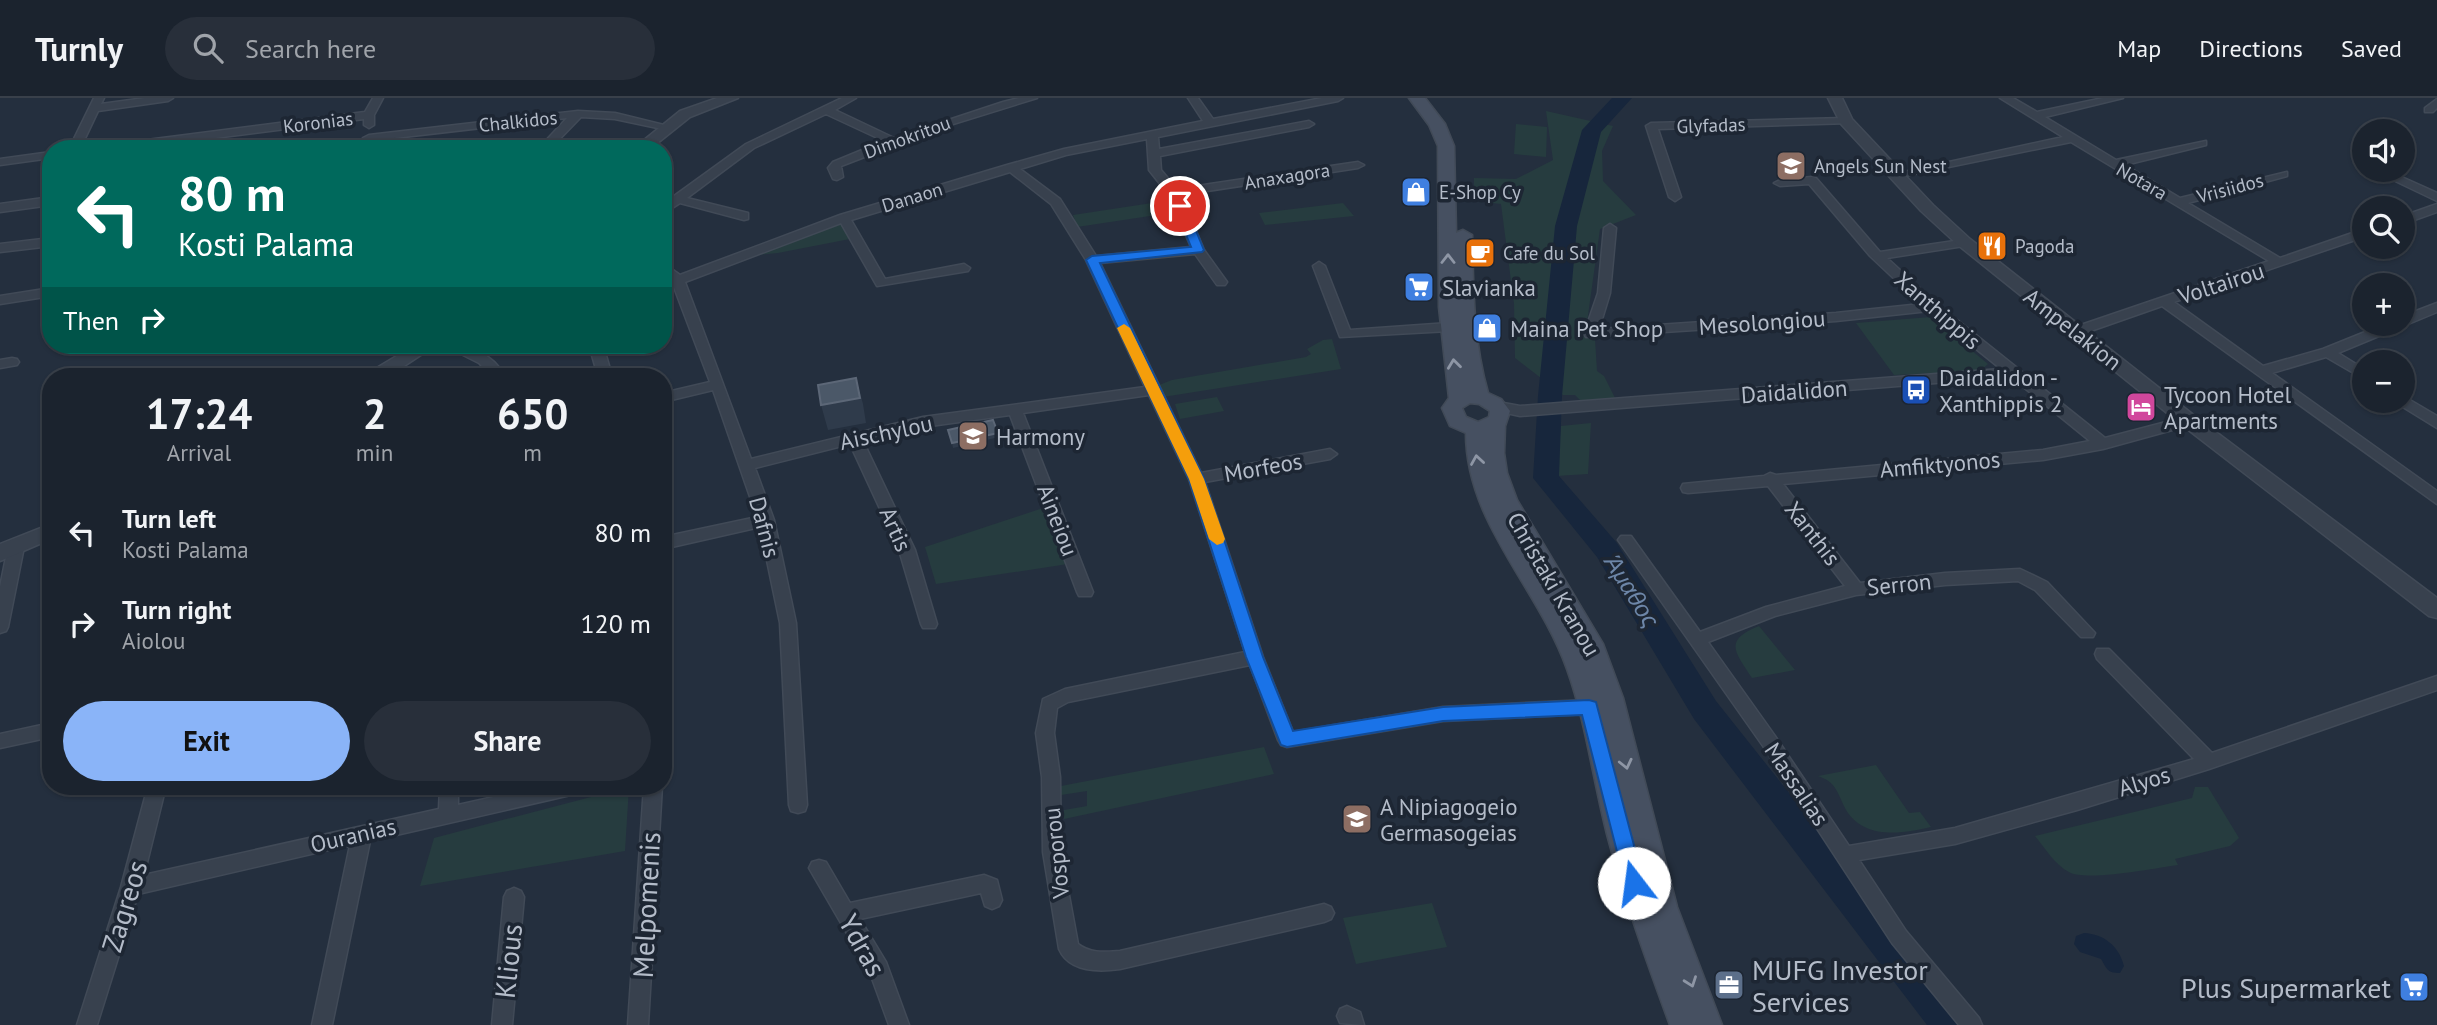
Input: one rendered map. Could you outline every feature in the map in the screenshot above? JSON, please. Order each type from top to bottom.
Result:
[{"type":"main road","points":[[1416,98],[1437,124],[1446,146],[1449,327],[1469,399],[1492,420]]},
{"type":"main road","points":[[1431,98],[1451,122],[1461,146],[1464,308],[1472,371],[1469,399]]},
{"type":"main road","points":[[1469,399],[1452,408],[1453,416],[1462,424],[1492,420]]},
{"type":"main road","name":"Christaki Kranou","points":[[1492,420],[1476,456],[1490,503],[1600,703],[1663,907],[1707,1025]]},
{"type":"main road","name":"Christaki Kranou","points":[[1600,703],[1641,908],[1685,1025]]},
{"type":"street","points":[[78,140],[97,103],[168,98]]},
{"type":"street","points":[[368,140],[369,115],[377,98]]},
{"type":"street","points":[[651,140],[685,114],[731,98]]},
{"type":"street","points":[[672,204],[750,146],[851,98]]},
{"type":"street","name":"Dimokritou","points":[[837,177],[834,168],[837,164],[891,141],[989,108],[1032,98]]},
{"type":"street","points":[[1193,98],[1209,122]]},
{"type":"street","name":"Danaon","points":[[678,280],[844,218],[1063,152],[1338,98]]},
{"type":"street","name":"Ampelakion","points":[[1835,98],[1846,121],[1927,208],[1964,242],[2189,421],[2437,610]]},
{"type":"street","name":"Notara","points":[[2005,98],[2280,263]]},
{"type":"street","points":[[2035,116],[2118,98]]},
{"type":"street","points":[[827,110],[891,141]]},
{"type":"street","points":[[552,140],[579,114]]},
{"type":"street","name":"Chalkidos","points":[[390,140],[579,114],[615,116],[667,127]]},
{"type":"street","name":"Koronias","points":[[171,140],[369,115]]},
{"type":"street","name":"Glyfadas","points":[[1675,197],[1651,126],[1846,121]]},
{"type":"street","points":[[1153,154],[1309,124]]},
{"type":"street","points":[[1152,133],[1155,170],[1174,193],[1198,250],[1221,282]]},
{"type":"street","points":[[1899,176],[2071,139]]},
{"type":"street","points":[[2114,164],[2202,143]]},
{"type":"street","points":[[0,162],[42,156]]},
{"type":"street","name":"Anaxagora","points":[[1174,193],[1359,164]]},
{"type":"street","points":[[1012,167],[1056,202],[1092,260],[1196,479],[1255,657],[1287,740],[1443,714],[1600,703]]},
{"type":"street","name":"Vrisiidos","points":[[2178,202],[2283,174]]},
{"type":"street","name":"Xanthippis","points":[[1780,183],[1812,180],[1878,256],[1932,307],[2103,444]]},
{"type":"street","points":[[2406,182],[2437,197]]},
{"type":"street","points":[[679,199],[744,216]]},
{"type":"street","points":[[0,208],[42,202]]},
{"type":"street","points":[[2415,216],[2437,208]]},
{"type":"street","points":[[844,218],[881,283],[964,268]]},
{"type":"street","name":"Mesolongiou","points":[[1610,228],[1604,293],[1591,334],[1836,317],[1932,307]]},
{"type":"street","name":"Voltairou","points":[[2077,331],[2352,237]]},
{"type":"street","points":[[1878,256],[1964,242]]},
{"type":"street","points":[[0,248],[42,243]]},
{"type":"street","points":[[1092,260],[1198,250]]},
{"type":"street","points":[[1319,266],[1345,334],[1449,327]]},
{"type":"street","name":"Dafnis","points":[[672,275],[678,280],[718,384],[766,520],[788,623],[799,805]]},
{"type":"street","points":[[0,300],[42,293]]},
{"type":"street","points":[[2165,302],[2437,499]]},
{"type":"street","points":[[2415,316],[2437,307]]},
{"type":"street","points":[[2262,371],[2328,352],[2367,336]]},
{"type":"street","points":[[2328,352],[2352,367]]},
{"type":"street","points":[[389,368],[412,354]]},
{"type":"street","points":[[473,354],[495,368]]},
{"type":"street","name":"Daidalidon","points":[[1492,420],[1520,411],[2012,373]]},
{"type":"street","points":[[672,396],[718,384]]},
{"type":"street","name":"Aischylou","points":[[746,465],[923,422],[1153,390]]},
{"type":"street","points":[[2415,409],[2437,423]]},
{"type":"street","name":"Aineiou","points":[[1015,410],[1085,592]]},
{"type":"street","name":"Amfiktyonos","points":[[1688,488],[1770,478],[2043,455],[2103,444],[2189,421]]},
{"type":"street","name":"Artis","points":[[854,437],[907,550],[920,586],[929,624]]},
{"type":"street","name":"Morfeos","points":[[1196,479],[1330,454]]},
{"type":"street","name":"Xanthis","points":[[1770,478],[1856,589]]},
{"type":"street","points":[[672,541],[766,520]]},
{"type":"street","points":[[0,627],[8,550],[42,535]]},
{"type":"street","name":"Massalias","points":[[1626,540],[1899,937],[1972,1025]]},
{"type":"street","name":"Serron","points":[[1696,639],[1772,611],[1856,589],[1945,579],[2020,575],[2041,586],[2087,633]]},
{"type":"street","points":[[2103,654],[2209,762]]},
{"type":"street","name":"Vosporou","points":[[1255,657],[1065,696],[1049,704],[1045,733],[1051,777],[1052,852],[1069,949],[1076,957],[1085,960],[1120,960],[1324,913]]},
{"type":"street","name":"Alyos","points":[[1845,855],[1950,837],[2209,762],[2263,746],[2437,683]]},
{"type":"street","points":[[0,741],[42,732]]},
{"type":"street","name":"Zagreos","points":[[87,1025],[131,887],[155,795]]},
{"type":"street","points":[[448,814],[449,795]]},
{"type":"street","name":"Ouranias","points":[[131,887],[534,795]]},
{"type":"street","name":"Melpomenis","points":[[638,1025],[652,795]]},
{"type":"street","points":[[322,1025],[362,833]]},
{"type":"street","name":"Ydras","points":[[819,868],[879,969],[899,1025]]},
{"type":"street","points":[[845,913],[984,884],[989,886],[992,900]]},
{"type":"street","name":"Klious","points":[[502,1025],[514,897]]},
{"type":"green space","points":[[1546,111],[1613,126],[1602,151],[1603,181],[1636,215],[1600,229],[1585,337],[1595,339],[1597,371],[1604,376],[1616,400],[1582,402],[1575,395],[1563,395],[1515,358],[1514,304],[1501,204],[1474,201],[1474,178],[1516,179],[1553,160]]},
{"type":"green space","points":[[1516,124],[1547,127],[1546,157],[1514,154]]},
{"type":"green space","points":[[1165,201],[1170,213],[1077,227],[1073,215]]},
{"type":"green space","points":[[1343,203],[1354,216],[1265,225],[1259,213]]},
{"type":"green space","points":[[844,218],[855,238],[778,253],[747,256]]},
{"type":"green space","points":[[1931,317],[1988,364],[1980,371],[1894,375],[1856,323]]},
{"type":"green space","points":[[1332,339],[1341,369],[1163,397],[1159,385],[1172,380],[1306,357],[1311,354],[1307,349],[1323,340]]},
{"type":"green space","points":[[1217,397],[1224,411],[1180,419],[1175,404]]},
{"type":"green space","points":[[1591,423],[1588,474],[1556,476],[1561,426]]},
{"type":"green space","points":[[1043,508],[1068,564],[936,584],[925,547]]},
{"type":"green space","points":[[1759,626],[1795,670],[1752,678],[1737,654],[1736,642],[1740,636]]},
{"type":"green space","points":[[1264,747],[1274,774],[1064,819],[1064,810],[1087,806],[1087,791],[1061,795],[1061,786]]},
{"type":"green space","points":[[1876,765],[1909,813],[1920,812],[1931,827],[1896,833],[1872,830],[1852,818],[1838,792],[1824,778],[1818,776]]},
{"type":"green space","points":[[2195,787],[2208,787],[2239,838],[2230,846],[2175,859],[2178,865],[2105,875],[2078,875],[2059,865],[2035,836],[2192,798]]},
{"type":"green space","points":[[598,795],[628,795],[625,851],[420,886],[434,838]]},
{"type":"green space","points":[[1432,903],[1447,947],[1356,964],[1343,918]]},
{"type":"water","points":[[2084,933],[2110,942],[2122,959],[2124,966],[2120,973],[2108,970],[2101,959],[2080,952],[2074,944],[2076,936]]},
{"type":"building","points":[[856,378],[860,398],[821,405],[818,385]]},
{"type":"building","name":"Harmony","points":[[993,420],[998,433],[952,443],[948,430]]},
{"type":"waterway","name":"Άμαθος","points":[[1623,98],[1592,130],[1566,226],[1550,396],[1546,478],[1607,550],[1705,710],[1950,1025]]},
{"type":"slow traffic","points":[[1124,328],[1196,479],[1217,539]]},
{"type":"place","name":"Angels Sun Nest","points":[[1791,166]]},
{"type":"place","name":"E-Shop Cy","points":[[1416,192]]},
{"type":"place","name":"Pagoda","points":[[1992,246]]},
{"type":"place","name":"Cafe du Sol","points":[[1480,253]]},
{"type":"place","name":"Slavianka","points":[[1419,287]]},
{"type":"place","name":"Maina Pet Shop","points":[[1487,328]]},
{"type":"place","name":"Daidalidon - Xanthippis 2","points":[[1916,390]]},
{"type":"place","name":"Tycoon Hotel Apartments","points":[[2141,407]]},
{"type":"place","name":"Harmony","points":[[973,436]]},
{"type":"place","name":"A Nipiagogeio Germasogeias","points":[[1357,819]]},
{"type":"place","name":"MUFG Investor Services","points":[[1729,985]]},
{"type":"place","name":"Plus Supermarket","points":[[2414,987]]},
{"type":"route","points":[[1180,206],[1198,250],[1092,260],[1196,479],[1255,657],[1287,740],[1443,714],[1589,707],[1634,883]]}]
